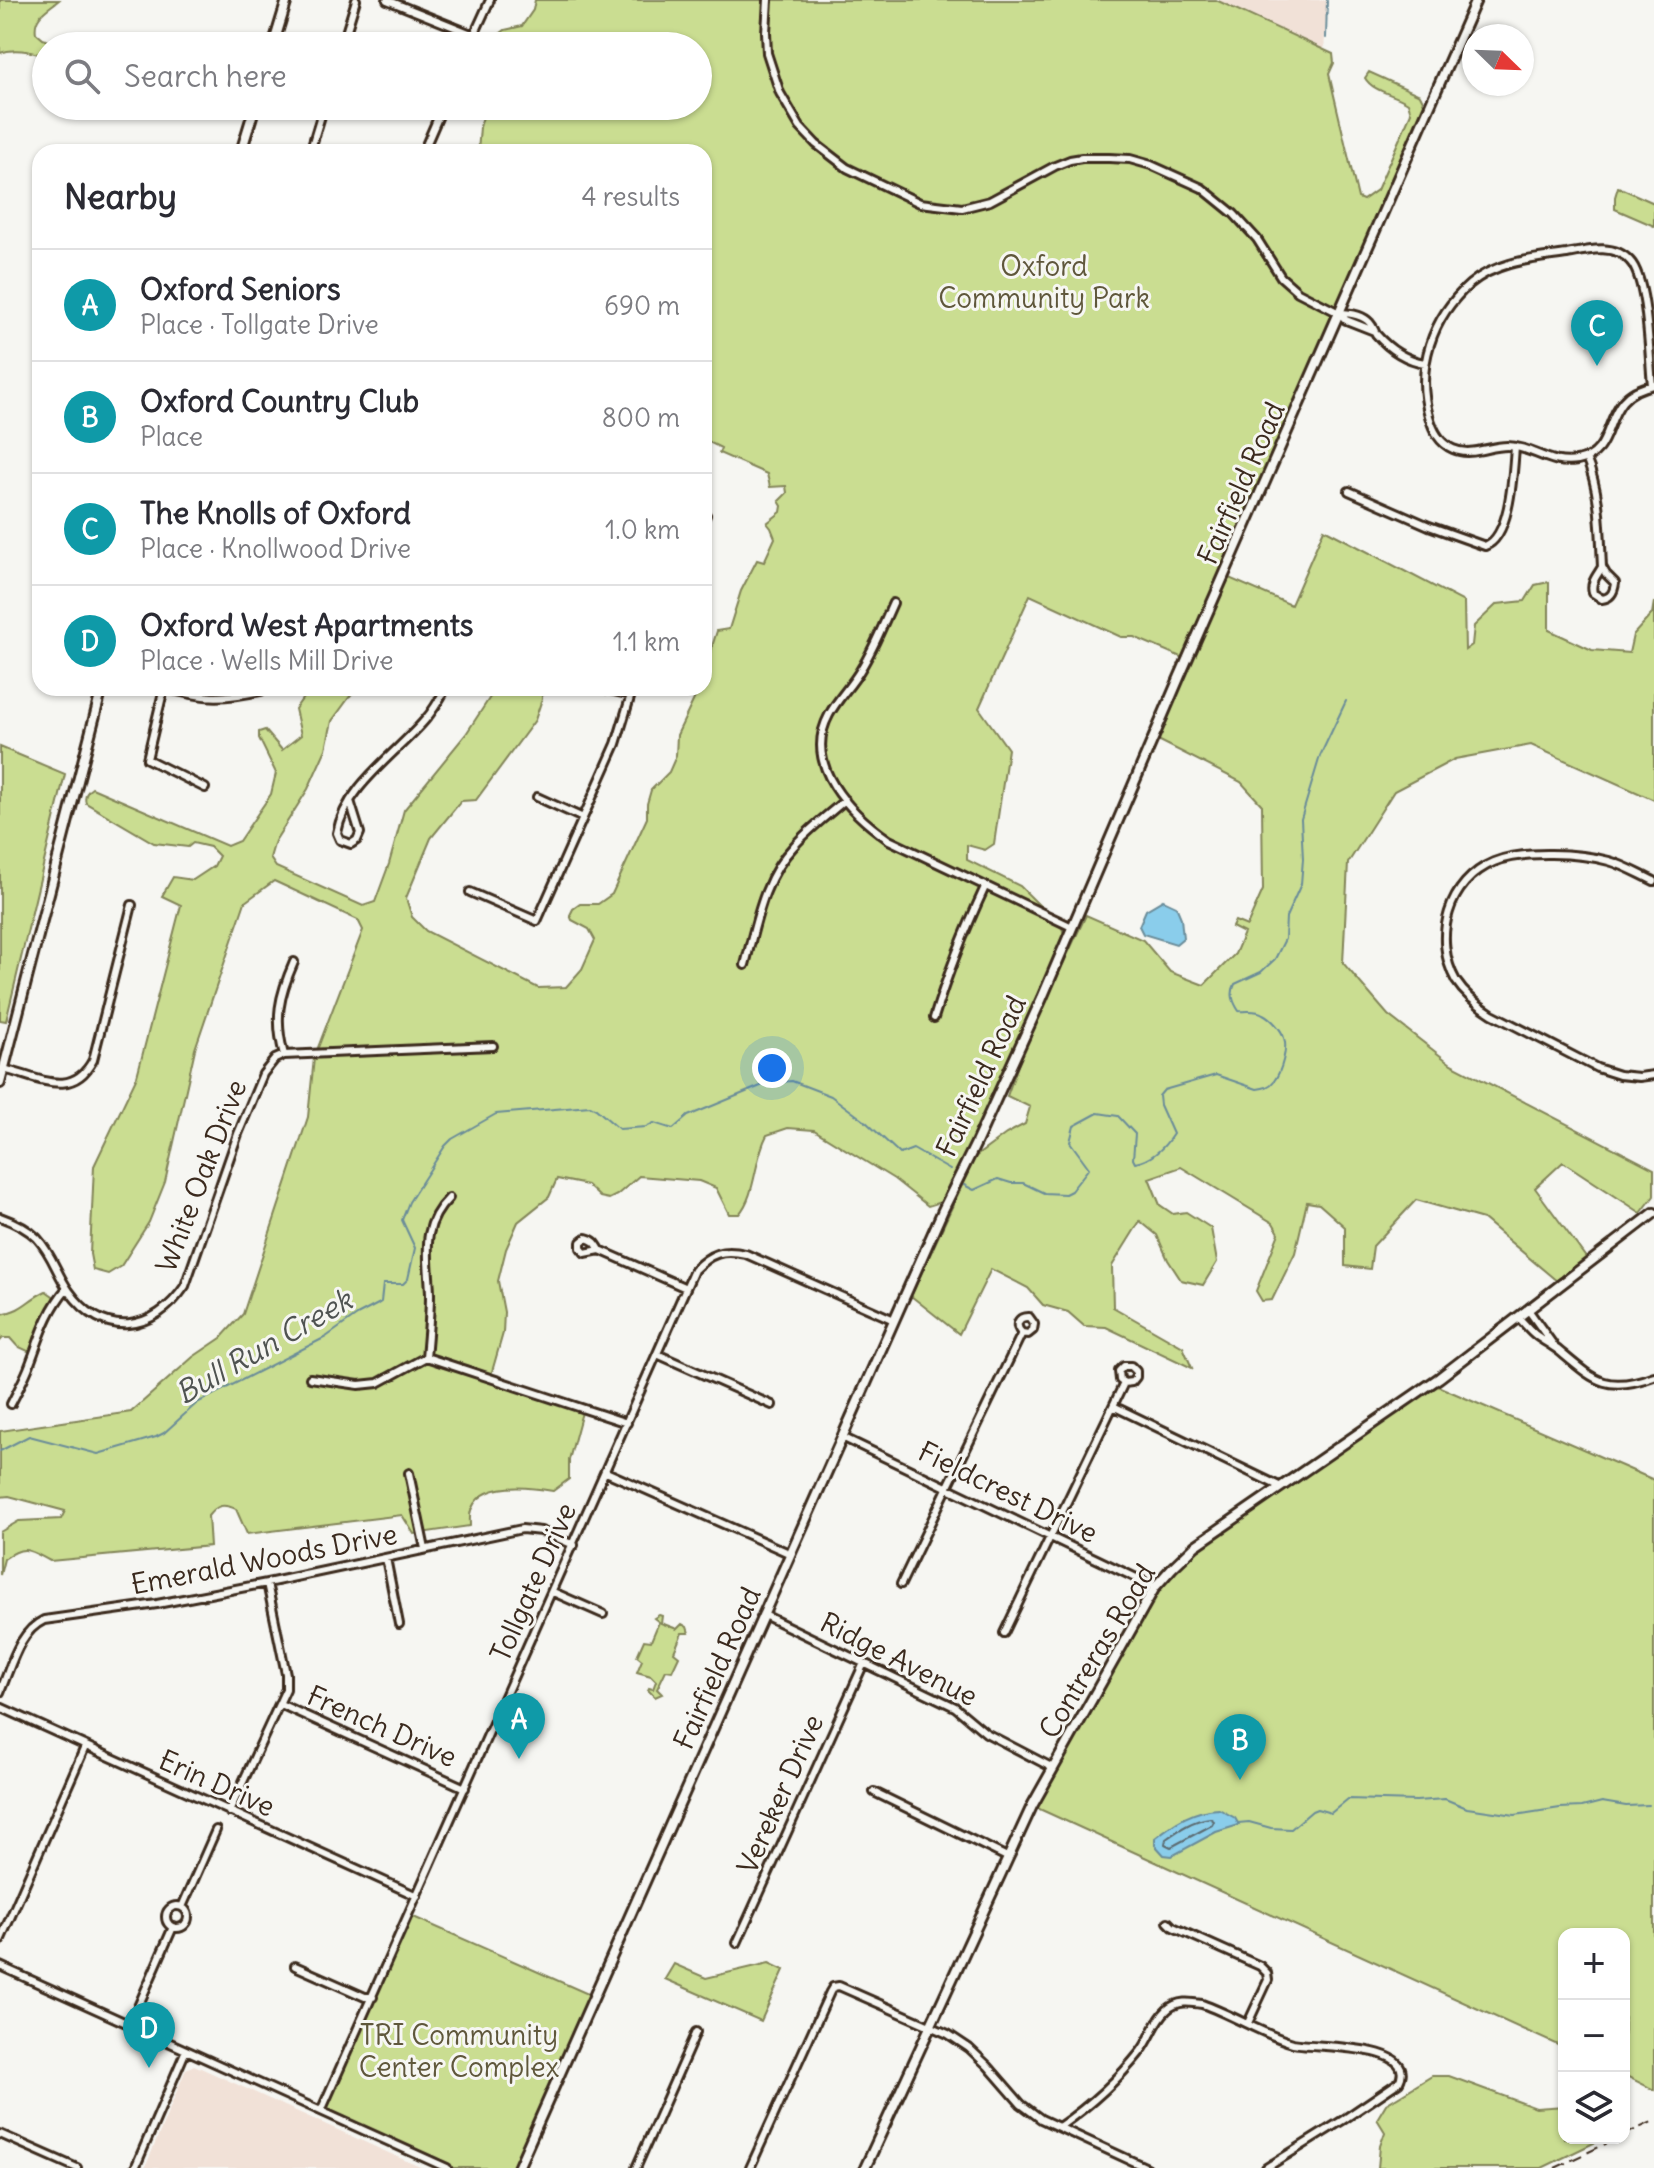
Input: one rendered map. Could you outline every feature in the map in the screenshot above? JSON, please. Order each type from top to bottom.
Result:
[{"type":"street","points":[[277,32],[287,0]]},
{"type":"street","points":[[346,32],[356,0]]},
{"type":"street","points":[[387,0],[467,32]]},
{"type":"street","points":[[475,32],[490,0]]},
{"type":"street","points":[[768,0],[767,53],[780,93],[800,127],[847,168],[920,203],[962,208],[990,201],[1070,160],[1130,159],[1151,165],[1202,188],[1234,214],[1257,239],[1281,277],[1308,299],[1369,322],[1399,355],[1425,363]]},
{"type":"street","name":"Fairfield Road","points":[[518,2168],[894,1320],[1025,1037],[1476,0]]},
{"type":"street","points":[[243,144],[251,120]]},
{"type":"street","points":[[312,144],[320,120]]},
{"type":"street","points":[[426,144],[437,120]]},
{"type":"street","points":[[1602,249],[1621,254],[1630,261],[1641,282],[1653,385],[1627,395],[1619,404],[1604,442],[1586,458],[1560,462],[1505,446],[1467,452],[1454,449],[1436,434],[1426,407],[1423,389],[1425,363],[1443,315],[1472,283],[1516,261],[1602,249]]},
{"type":"street","points":[[1349,491],[1429,526],[1485,546],[1497,537],[1506,517],[1515,447]]},
{"type":"street","points":[[1586,458],[1597,493],[1602,567],[1615,583],[1611,595],[1602,599],[1593,593],[1591,587],[1602,567]]},
{"type":"street","points":[[893,603],[861,670],[830,713],[823,729],[820,745],[829,779],[845,800],[889,840],[1072,927]]},
{"type":"street","points":[[0,1083],[100,696]]},
{"type":"street","points":[[162,696],[147,759],[205,788]]},
{"type":"street","points":[[198,696],[230,696]]},
{"type":"street","points":[[350,801],[360,833],[351,844],[340,840],[337,833],[350,801],[368,778],[426,719],[441,696]]},
{"type":"street","points":[[470,892],[537,921],[616,744],[630,696]]},
{"type":"street","points":[[537,797],[583,818]]},
{"type":"street","points":[[745,965],[763,899],[781,863],[793,846],[845,800]]},
{"type":"street","points":[[1654,881],[1613,862],[1583,855],[1520,855],[1477,870],[1454,898],[1445,927],[1449,964],[1456,980],[1476,1003],[1597,1068],[1619,1075],[1654,1075]]},
{"type":"street","points":[[934,1018],[957,947],[985,887]]},
{"type":"street","points":[[3,1069],[69,1084],[87,1071],[93,1060],[132,905]]},
{"type":"street","points":[[294,962],[278,1014],[278,1033],[284,1055],[493,1046]]},
{"type":"street","name":"White Oak Drive","points":[[0,1217],[37,1238],[67,1288],[88,1311],[121,1325],[159,1315],[173,1303],[185,1286],[238,1134],[263,1074],[275,1059],[284,1055]]},
{"type":"street","points":[[426,1357],[430,1294],[427,1238],[439,1208],[449,1198]]},
{"type":"street","name":"Contreras Road","points":[[865,2168],[1007,1857],[1053,1768],[1155,1587],[1195,1546],[1439,1378],[1654,1213]]},
{"type":"street","points":[[600,1250],[686,1288]]},
{"type":"street","name":"Tollgate Drive","points":[[321,2111],[694,1270],[718,1253],[731,1251],[746,1254],[894,1320]]},
{"type":"street","points":[[11,1404],[53,1305],[67,1288]]},
{"type":"street","points":[[1529,1311],[1556,1349]]},
{"type":"street","points":[[1519,1318],[1535,1335],[1594,1379],[1613,1384],[1632,1384],[1654,1376]]},
{"type":"street","points":[[901,1584],[1022,1333]]},
{"type":"street","points":[[657,1354],[772,1405]]},
{"type":"street","points":[[310,1378],[359,1385],[378,1383],[426,1357],[627,1423]]},
{"type":"street","points":[[1004,1633],[1124,1383]]},
{"type":"street","points":[[1113,1406],[1281,1487]]},
{"type":"street","name":"Fieldcrest Drive","points":[[842,1437],[1155,1587]]},
{"type":"street","points":[[606,1472],[791,1554]]},
{"type":"street","points":[[409,1473],[425,1549]]},
{"type":"street","name":"Emerald Woods Drive","points":[[0,1692],[29,1629],[44,1620],[157,1604],[522,1529],[541,1531],[574,1545]]},
{"type":"street","points":[[386,1558],[399,1624]]},
{"type":"street","points":[[229,1812],[280,1704],[287,1681],[267,1583]]},
{"type":"street","points":[[553,1592],[603,1614]]},
{"type":"street","name":"Ridge Avenue","points":[[764,1615],[955,1707],[986,1733],[1053,1768]]},
{"type":"street","name":"Vereker Drive","points":[[737,1943],[864,1663]]},
{"type":"street","name":"French Drive","points":[[280,1704],[465,1788]]},
{"type":"street","name":"Erin Drive","points":[[0,1707],[417,1896]]},
{"type":"street","points":[[0,1941],[85,1747]]},
{"type":"street","points":[[874,1792],[1007,1857]]},
{"type":"street","points":[[182,1907],[216,1830]]},
{"type":"street","points":[[173,1906],[182,1907],[187,1912],[187,1920],[183,1925],[173,1927],[167,1921],[168,1911],[173,1906]]},
{"type":"street","points":[[1168,1922],[1260,1966],[1267,1973],[1268,1980],[1248,2023]]},
{"type":"street","points":[[130,2025],[173,1927]]},
{"type":"street","points":[[0,1966],[447,2168]]},
{"type":"street","points":[[295,1966],[365,1997],[373,1997]]},
{"type":"street","points":[[750,2168],[833,1987],[844,1987],[959,2041],[988,2066],[1021,2104],[1041,2119],[1147,2168]]},
{"type":"street","points":[[1059,2127],[1084,2110],[1139,2053],[1160,2019],[1177,2003],[1202,2004],[1296,2043],[1371,2051],[1398,2063],[1403,2069],[1399,2082],[1266,2168]]},
{"type":"street","points":[[636,2168],[696,2032]]},
{"type":"street","points":[[135,2168],[186,2050]]},
{"type":"street","points":[[0,2134],[77,2168]]},
{"type":"shaded area","points":[[1205,0],[1327,0],[1324,52]]},
{"type":"shaded area","points":[[194,2065],[422,2168],[145,2168],[186,2069]]},
{"type":"green space","points":[[0,0],[59,0],[39,18],[36,32],[32,32],[32,53],[17,50],[0,53]]},
{"type":"green space","name":"Oxford Community Park","points":[[535,0],[1216,0],[1333,54],[1334,63],[1329,74],[1358,198],[1363,200],[1377,190],[1411,113],[1408,103],[1373,87],[1365,78],[1369,72],[1420,95],[1424,103],[1367,237],[1369,246],[1189,655],[1185,654],[1183,658],[1134,637],[1121,637],[1030,595],[979,708],[1008,749],[994,844],[985,850],[967,845],[967,860],[1020,886],[1062,928],[1065,937],[959,1171],[941,1202],[928,1206],[894,1179],[814,1130],[788,1128],[767,1135],[749,1197],[739,1214],[729,1214],[716,1188],[699,1181],[639,1176],[609,1199],[600,1197],[587,1185],[557,1179],[549,1197],[518,1222],[506,1249],[498,1281],[504,1312],[503,1333],[489,1382],[582,1412],[569,1460],[569,1479],[553,1491],[508,1488],[486,1493],[470,1512],[470,1526],[414,1534],[402,1515],[247,1534],[236,1509],[220,1506],[208,1516],[210,1546],[50,1561],[22,1550],[4,1559],[0,1575],[0,1532],[19,1521],[61,1519],[65,1511],[9,1496],[0,1497],[0,1431],[131,1412],[193,1357],[221,1338],[243,1314],[308,1117],[314,1058],[363,930],[358,920],[274,881],[245,902],[195,1049],[165,1182],[149,1222],[121,1266],[108,1274],[93,1270],[90,1254],[94,1166],[137,1076],[181,905],[162,896],[173,877],[193,880],[214,866],[219,856],[210,847],[193,843],[188,847],[154,843],[86,803],[87,793],[92,788],[227,846],[239,841],[271,794],[276,773],[259,732],[265,730],[282,750],[301,735],[295,709],[304,696],[350,696],[332,721],[326,749],[308,789],[275,841],[270,858],[276,867],[363,906],[375,902],[404,810],[466,734],[491,696],[542,696],[535,720],[476,800],[461,801],[431,838],[406,898],[412,917],[426,931],[538,988],[566,987],[582,969],[595,940],[589,929],[572,920],[570,915],[580,904],[598,904],[612,894],[647,818],[651,790],[669,772],[676,756],[677,735],[696,696],[712,696],[712,646],[717,631],[729,629],[741,591],[757,560],[764,562],[775,538],[767,523],[781,512],[779,501],[787,493],[786,486],[770,487],[767,474],[719,453],[721,448],[712,444],[712,144],[479,144],[482,120],[712,120],[712,32],[502,32],[522,26],[533,10]]},
{"type":"green space","points":[[1618,187],[1654,203],[1654,226],[1615,209]]},
{"type":"green space","points":[[1324,529],[1464,602],[1465,650],[1472,645],[1474,626],[1497,604],[1525,601],[1535,585],[1549,582],[1549,630],[1592,650],[1629,653],[1633,635],[1652,614],[1654,602],[1654,800],[1531,745],[1455,759],[1394,791],[1348,863],[1343,963],[1388,1015],[1451,1064],[1654,1169],[1654,1196],[1641,1213],[1563,1162],[1535,1188],[1587,1259],[1558,1282],[1483,1219],[1416,1200],[1373,1246],[1370,1269],[1345,1266],[1345,1227],[1319,1204],[1307,1202],[1295,1253],[1272,1300],[1262,1301],[1256,1291],[1279,1233],[1273,1223],[1181,1167],[1149,1178],[1160,1205],[1173,1214],[1186,1212],[1211,1228],[1217,1262],[1203,1285],[1181,1280],[1157,1235],[1140,1221],[1112,1266],[1113,1307],[1183,1347],[1192,1368],[1106,1327],[1084,1326],[1068,1312],[1043,1305],[1028,1288],[991,1269],[959,1334],[911,1296],[975,1157],[1025,1124],[1030,1107],[1007,1096],[1026,1043],[1086,915],[1143,940],[1170,972],[1204,985],[1235,954],[1244,933],[1232,927],[1235,921],[1247,926],[1263,890],[1262,805],[1241,782],[1158,740],[1227,577],[1291,605]]},
{"type":"green space","points":[[0,747],[65,774],[6,1021],[0,1020]]},
{"type":"green space","points":[[46,1291],[53,1296],[58,1308],[40,1347],[30,1352],[17,1346],[10,1338],[0,1341],[0,1314],[20,1308]]},
{"type":"green space","points":[[1433,1384],[1654,1480],[1654,2090],[1630,2078],[1630,1928],[1558,1928],[1558,2045],[1035,1807],[1154,1598],[1165,1581],[1194,1551]]},
{"type":"green space","points":[[662,1616],[661,1623],[677,1629],[682,1624],[689,1633],[682,1633],[674,1652],[679,1656],[672,1671],[666,1670],[657,1689],[662,1694],[655,1697],[648,1690],[653,1689],[656,1681],[637,1672],[642,1660],[637,1656],[644,1640],[651,1641],[659,1622],[654,1618]]},
{"type":"green space","name":"TRI Community Center Complex","points":[[409,1915],[595,1997],[518,2168],[447,2168],[322,2111]]},
{"type":"green space","points":[[769,1963],[784,1970],[761,2021],[665,1979],[674,1964],[706,1978]]},
{"type":"green space","points":[[1432,2076],[1449,2076],[1536,2108],[1558,2106],[1558,2144],[1592,2144],[1542,2168],[1378,2168],[1385,2132],[1377,2119],[1386,2104]]},
{"type":"water","points":[[1163,900],[1176,906],[1181,918],[1183,938],[1176,944],[1143,934],[1139,926],[1146,910]]},
{"type":"water","points":[[1219,1809],[1235,1818],[1239,1825],[1216,1832],[1172,1856],[1164,1855],[1155,1845],[1155,1838],[1177,1822],[1193,1814]]},
{"type":"waterway","points":[[1326,38],[1327,0]]},
{"type":"waterway","name":"Bull Run Creek","points":[[964,1185],[974,1190],[998,1179],[1023,1183],[1044,1193],[1065,1194],[1089,1168],[1070,1142],[1074,1126],[1098,1113],[1118,1116],[1135,1134],[1135,1163],[1157,1153],[1173,1134],[1160,1105],[1159,1096],[1164,1090],[1216,1075],[1257,1089],[1272,1083],[1283,1060],[1283,1035],[1276,1024],[1263,1014],[1239,1011],[1233,991],[1235,984],[1261,972],[1275,959],[1285,939],[1286,917],[1301,884],[1301,819],[1320,756],[1346,701]]},
{"type":"waterway","name":"Bull Run Creek","points":[[0,1451],[29,1436],[98,1454],[156,1437],[197,1403],[326,1337],[381,1302],[383,1284],[403,1284],[408,1279],[415,1248],[402,1220],[409,1202],[445,1146],[496,1114],[590,1106],[619,1129],[646,1127],[654,1123],[673,1129],[688,1116],[768,1083],[792,1081],[831,1096],[866,1122],[900,1154],[913,1149],[950,1170]]},
{"type":"waterway","points":[[1238,1823],[1291,1829],[1312,1811],[1317,1809],[1331,1813],[1348,1799],[1445,1799],[1467,1808],[1515,1815],[1602,1802],[1626,1806],[1649,1805]]},
{"type":"railway","points":[[1630,2132],[1654,2121]]},
{"type":"railway","points":[[1555,2168],[1605,2144]]},
{"type":"place","name":"The Knolls of Oxford","points":[[1597,366]]},
{"type":"place","name":"Oxford Seniors","points":[[519,1759]]},
{"type":"place","name":"Oxford Country Club","points":[[1240,1780]]},
{"type":"place","name":"Oxford West Apartments","points":[[149,2068]]}]
